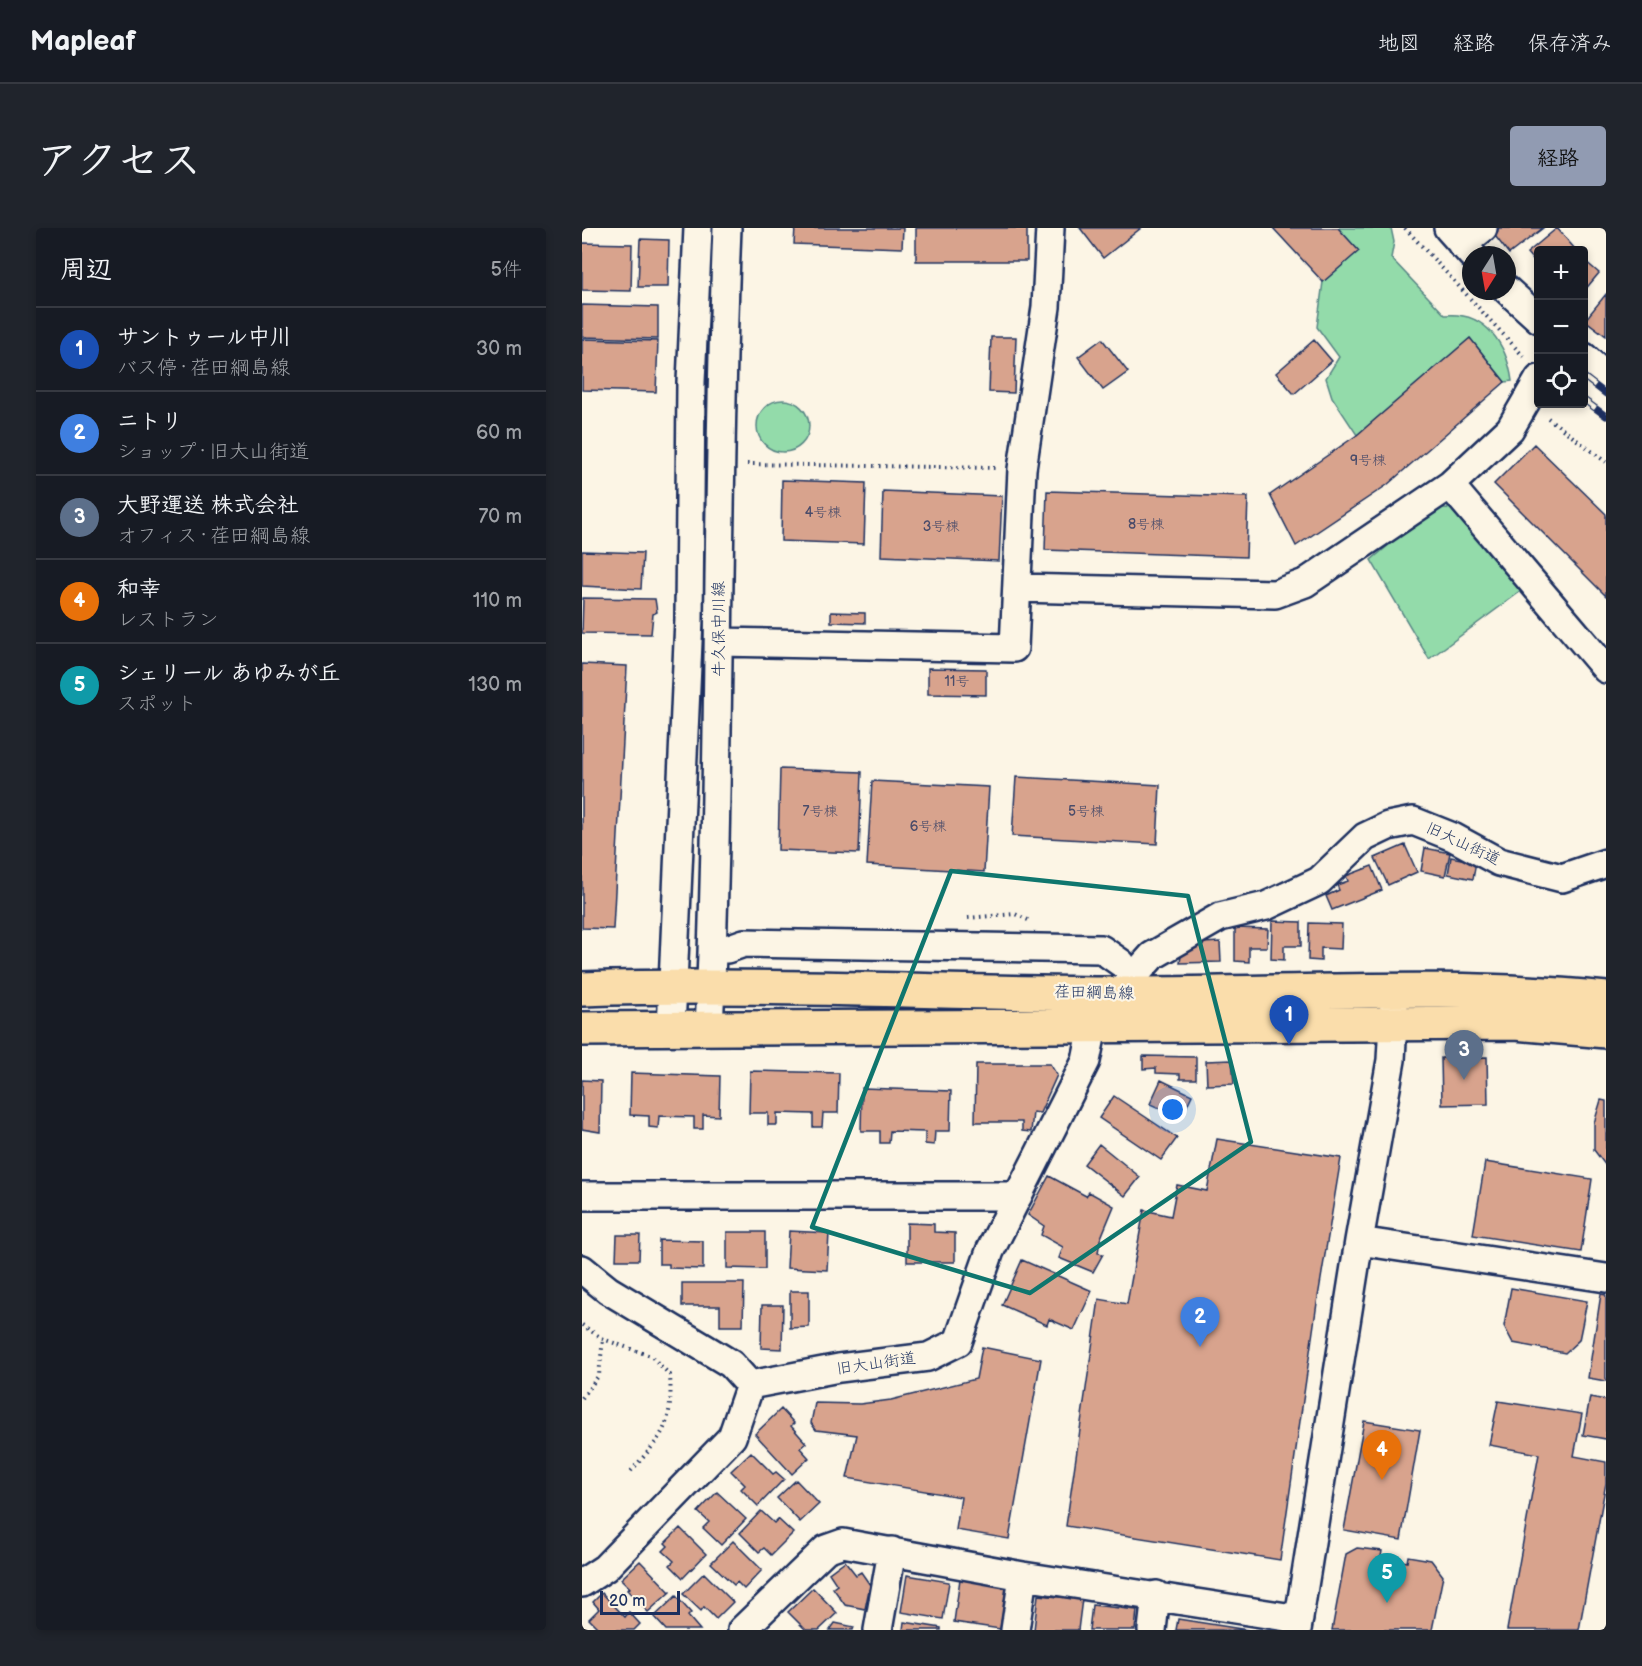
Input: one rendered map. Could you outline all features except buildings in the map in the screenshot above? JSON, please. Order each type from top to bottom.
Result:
[{"type":"main road","name":"荏田綱島線","points":[[582,989],[1119,978],[1394,990],[1544,993],[1606,999]]},
{"type":"main road","name":"荏田綱島線","points":[[582,1029],[709,1030],[1515,1023],[1606,1031]]},
{"type":"street","name":"牛久保中川線","points":[[671,1029],[689,619],[691,382],[698,228]]},
{"type":"street","name":"牛久保中川線","points":[[709,1030],[719,642],[721,378],[727,228]]},
{"type":"street","points":[[719,642],[1014,648],[1022,469],[1046,307],[1050,228]]},
{"type":"street","points":[[1516,298],[1534,314]]},
{"type":"street","points":[[1588,361],[1606,377]]},
{"type":"street","points":[[1017,588],[1275,594],[1305,583],[1450,485],[1510,429],[1530,380]]},
{"type":"street","points":[[1450,485],[1606,669]]},
{"type":"street","name":"旧大山街道","points":[[1119,978],[1220,916],[1266,906],[1319,881],[1365,837],[1388,826],[1413,821],[1453,837],[1499,862],[1546,876],[1562,878],[1606,863]]},
{"type":"street","points":[[727,949],[744,943],[1101,949],[1119,978]]},
{"type":"street","points":[[742,1630],[826,1549],[843,1543],[1023,1576],[1156,1595],[1298,1624],[1390,1060],[1394,990]]},
{"type":"street","name":"旧大山街道","points":[[750,1385],[839,1368],[928,1357],[958,1342],[990,1251],[1086,1061],[1093,1027]]},
{"type":"street","points":[[582,1196],[1018,1196]]},
{"type":"street","points":[[1359,1241],[1606,1278]]},
{"type":"street","points":[[582,1269],[608,1290],[731,1364],[750,1385],[732,1437],[605,1568],[582,1583]]},
{"type":"street","points":[[878,1630],[892,1551]]},
{"type":"street","points":[[1014,1630],[1023,1576]]},
{"type":"street","points":[[1152,1630],[1156,1595]]},
{"type":"path","points":[[1405,228],[1530,380],[1606,462]]},
{"type":"path","points":[[740,464],[1022,469]]},
{"type":"path","points":[[582,1325],[603,1339],[651,1356],[670,1375],[672,1407],[663,1435],[630,1472]]},
{"type":"path","points":[[582,1398],[599,1375],[603,1339]]},
{"type":"highlighted area","points":[[951,871],[1188,896],[1251,1142],[1030,1293],[812,1227]]},
{"type":"green space","points":[[1338,228],[1391,228],[1394,242],[1391,258],[1445,315],[1459,315],[1472,319],[1492,333],[1505,355],[1512,381],[1505,382],[1470,338],[1357,435],[1332,397],[1326,378],[1339,357],[1317,327],[1323,282],[1358,251]]},
{"type":"green space","points":[[783,400],[793,402],[801,408],[807,416],[809,426],[807,436],[801,444],[793,450],[783,452],[773,450],[765,444],[759,436],[757,426],[759,416],[765,408],[773,402]]},
{"type":"green space","points":[[1434,507],[1454,509],[1521,591],[1429,659],[1371,560]]},
{"type":"railway","points":[[1588,380],[1606,394]]},
{"type":"railway","points":[[1588,403],[1606,416]]},
{"type":"place","name":"サントゥール中川","points":[[1289,1045]]},
{"type":"place","name":"大野運送 株式会社","points":[[1464,1080]]},
{"type":"place","name":"ニトリ","points":[[1200,1347]]},
{"type":"place","name":"和幸","points":[[1382,1480]]},
{"type":"place","name":"シェリール あゆみが丘","points":[[1387,1603]]}]
